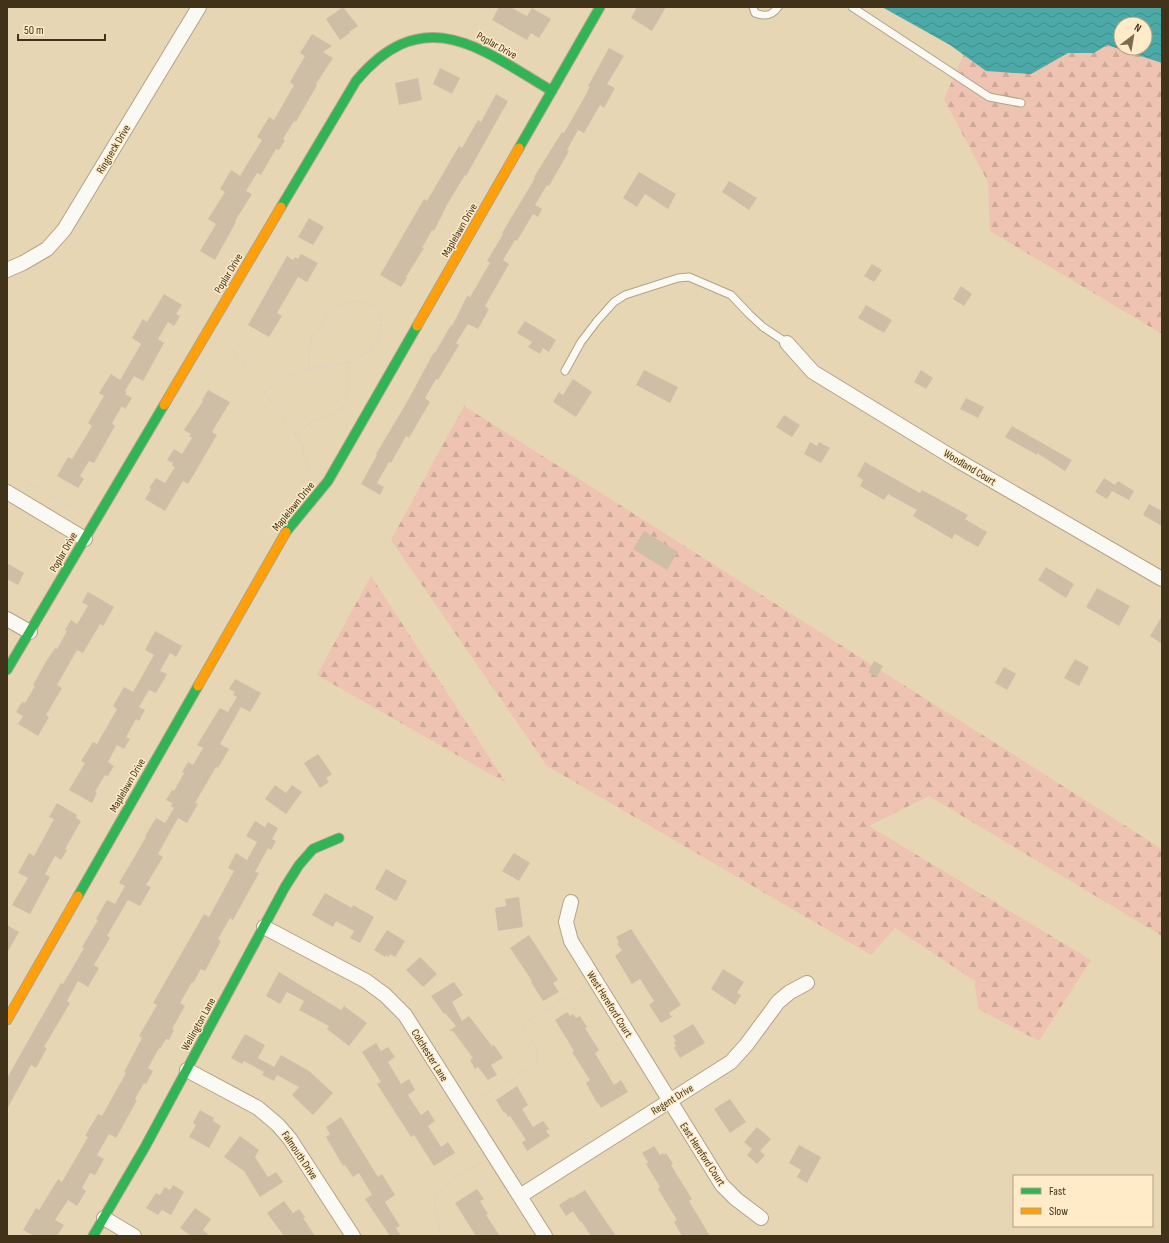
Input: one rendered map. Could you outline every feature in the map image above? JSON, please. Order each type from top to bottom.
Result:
[{"type":"street","name":"Ringneck Drive","points":[[7,270],[23,264],[47,249],[64,230],[199,7]]},
{"type":"street","name":"Maplelawn Drive","points":[[7,1020],[286,530],[328,481],[600,7]]},
{"type":"street","name":"Poplar Drive","points":[[7,670],[356,81],[370,64],[388,50],[407,42],[425,38],[449,38],[465,42],[478,48],[552,90]]},
{"type":"street","name":"Woodland Court","points":[[787,343],[813,372],[958,460],[1162,579]]},
{"type":"street","points":[[7,492],[85,538]]},
{"type":"street","points":[[7,619],[30,632]]},
{"type":"street","name":"Wellington Lane","points":[[93,1236],[145,1147],[285,887],[299,865],[313,849],[339,838]]},
{"type":"street","name":"West Hereford Court","points":[[571,902],[566,922],[571,941],[670,1101]]},
{"type":"street","name":"Colchester Lane","points":[[264,927],[366,981],[394,1002],[405,1015],[545,1236]]},
{"type":"street","name":"Regent Drive","points":[[520,1196],[731,1062],[747,1044],[778,1002],[790,992],[807,983]]},
{"type":"street","name":"Falmouth Drive","points":[[187,1070],[258,1108],[278,1125],[290,1139],[353,1236]]},
{"type":"street","name":"East Hereford Court","points":[[670,1101],[722,1185],[736,1199],[762,1218]]},
{"type":"street","points":[[104,1218],[134,1236]]},
{"type":"lane","points":[[753,7],[755,13],[764,16],[774,12],[778,7]]},
{"type":"lane","points":[[852,7],[989,97],[1021,103]]},
{"type":"lane","points":[[565,371],[581,342],[614,302],[625,295],[678,278],[689,276],[731,295],[763,327],[787,343]]},
{"type":"path","points":[[264,392],[281,380],[309,369],[354,361],[372,349],[381,331],[381,318],[376,308],[367,303],[355,301],[344,303],[332,310],[312,338],[309,350],[309,369]]},
{"type":"path","points":[[223,336],[301,442],[311,479]]},
{"type":"path","points":[[295,435],[314,420],[332,414],[341,409],[346,402],[348,362]]},
{"type":"path","points":[[7,469],[82,514]]},
{"type":"path","points":[[463,1107],[534,1066],[538,1060],[538,1053],[536,1047],[524,1031],[525,1024],[530,1019],[596,981]]},
{"type":"path","points":[[437,1236],[440,1231],[435,1205],[436,1195],[447,1184],[494,1154]]},
{"type":"green space","points":[[1072,22],[1113,44],[1113,56],[1153,56],[1153,45],[1162,42],[1162,334],[990,231],[988,182],[944,99],[964,54]]},
{"type":"green space","points":[[464,406],[1162,849],[1162,936],[929,796],[869,826],[1091,960],[1039,1041],[978,1009],[975,981],[895,928],[871,955],[547,766],[391,540]]},
{"type":"green space","points":[[371,576],[506,783],[317,675]]},
{"type":"water","points":[[882,7],[1162,7],[1162,63],[1141,56],[1153,56],[1153,16],[1113,16],[1113,47],[1107,45],[1094,53],[1068,53],[1031,74],[986,71],[950,45]]},
{"type":"building","points":[[343,7],[358,26],[340,40],[326,19]]},
{"type":"building","points":[[499,7],[510,7],[527,16],[532,8],[551,19],[539,38],[531,33],[527,40],[492,20]]},
{"type":"building","points":[[637,7],[666,7],[652,31],[631,18]]},
{"type":"building","points":[[312,34],[332,46],[323,52],[333,58],[316,84],[317,85],[296,122],[294,121],[283,139],[285,140],[279,150],[276,149],[261,175],[257,173],[246,191],[252,194],[235,221],[236,222],[215,260],[200,251],[216,224],[208,219],[225,192],[220,189],[231,170],[240,176],[262,140],[257,137],[269,117],[274,120],[294,85],[290,82],[305,56],[300,53]]},
{"type":"building","points":[[609,48],[624,56],[607,84],[615,88],[604,108],[600,105],[584,133],[578,130],[567,150],[569,151],[549,186],[547,185],[535,205],[542,209],[538,217],[533,214],[517,241],[515,240],[503,260],[509,264],[485,306],[489,309],[478,329],[468,324],[456,343],[459,345],[438,380],[436,379],[425,398],[430,402],[409,438],[406,436],[391,463],[389,462],[377,483],[384,487],[380,495],[361,484],[377,455],[376,454],[407,402],[434,352],[435,353],[451,325],[452,326],[467,296],[470,297],[490,263],[487,261],[503,234],[502,233],[535,178],[534,177],[562,132],[564,133],[588,91],[590,87],[588,86]]},
{"type":"building","points":[[440,68],[460,78],[452,94],[433,84]]},
{"type":"building","points":[[418,78],[422,100],[399,105],[395,83]]},
{"type":"building","points":[[496,94],[508,101],[466,176],[465,175],[448,203],[434,231],[432,230],[422,248],[424,248],[401,287],[380,275],[424,199],[427,201],[459,146],[462,148],[478,120],[481,122]]},
{"type":"building","points":[[639,172],[676,194],[668,209],[645,194],[637,207],[623,198]]},
{"type":"building","points":[[729,181],[757,198],[749,210],[722,192]]},
{"type":"building","points":[[309,218],[324,227],[313,245],[298,237]]},
{"type":"building","points":[[301,254],[318,263],[307,282],[298,277],[277,313],[282,316],[269,337],[248,325],[287,256],[293,260],[295,257],[298,259]]},
{"type":"building","points":[[872,264],[882,270],[874,282],[864,276]]},
{"type":"building","points":[[961,286],[972,294],[964,306],[953,299]]},
{"type":"building","points":[[164,294],[182,305],[176,314],[180,316],[174,326],[168,322],[158,339],[164,343],[143,381],[134,376],[125,391],[127,392],[125,394],[132,398],[125,409],[122,406],[112,423],[115,426],[94,463],[89,461],[80,476],[84,479],[78,488],[57,476],[68,457],[72,459],[92,426],[88,423],[104,396],[99,393],[111,374],[120,380],[141,344],[132,338],[143,319],[147,322]]},
{"type":"building","points":[[866,305],[892,320],[884,333],[858,318]]},
{"type":"building","points":[[525,321],[556,340],[549,352],[543,348],[540,354],[528,347],[532,342],[517,333]]},
{"type":"building","points":[[644,370],[678,387],[670,403],[636,385]]},
{"type":"building","points":[[921,370],[933,378],[926,389],[914,382]]},
{"type":"building","points":[[573,379],[592,392],[576,417],[553,402],[559,392],[563,395]]},
{"type":"building","points":[[208,390],[230,402],[212,432],[217,435],[200,464],[188,484],[183,481],[165,511],[145,499],[151,489],[149,488],[156,478],[165,483],[175,467],[172,466],[173,463],[167,460],[174,449],[182,454],[192,438],[189,436],[191,434],[184,430],[203,401],[202,400]]},
{"type":"building","points":[[966,398],[984,407],[978,418],[960,409]]},
{"type":"building","points":[[784,415],[800,425],[792,437],[776,427]]},
{"type":"building","points":[[1012,426],[1072,460],[1065,471],[1037,453],[1037,455],[1005,437]]},
{"type":"building","points":[[810,442],[817,446],[819,442],[830,448],[821,463],[804,454]]},
{"type":"building","points":[[865,462],[920,493],[922,490],[968,515],[965,519],[987,532],[978,547],[955,534],[952,539],[913,516],[917,510],[888,494],[884,500],[860,486],[863,480],[857,476]]},
{"type":"building","points":[[1104,478],[1115,485],[1118,481],[1134,491],[1129,500],[1112,491],[1107,499],[1095,492]]},
{"type":"building","points":[[1149,504],[1162,511],[1162,526],[1143,515]]},
{"type":"building","points":[[644,531],[678,552],[667,570],[633,549]]},
{"type":"building","points":[[7,563],[24,573],[18,585],[7,579]]},
{"type":"building","points":[[1046,567],[1074,584],[1066,598],[1038,580]]},
{"type":"building","points":[[1097,588],[1130,606],[1119,626],[1086,607]]},
{"type":"building","points":[[88,592],[114,607],[103,626],[100,624],[83,653],[77,650],[57,685],[62,688],[46,715],[49,717],[38,736],[18,724],[23,716],[16,712],[22,702],[25,703],[47,660],[55,648],[57,649],[67,631],[65,630],[71,620],[77,624],[88,606],[82,602]]},
{"type":"building","points":[[1162,616],[1162,644],[1150,636]]},
{"type":"building","points":[[155,631],[182,646],[176,657],[170,653],[160,671],[167,674],[156,693],[149,690],[139,707],[145,710],[139,721],[136,719],[126,737],[130,739],[124,749],[117,745],[108,762],[114,766],[108,776],[105,775],[95,792],[97,793],[92,803],[69,790],[85,763],[81,761],[93,742],[97,744],[117,709],[113,706],[124,687],[133,692],[154,655],[145,650]]},
{"type":"building","points":[[1075,659],[1089,667],[1079,686],[1064,678]]},
{"type":"building","points":[[874,661],[883,666],[877,677],[868,672]]},
{"type":"building","points":[[1004,667],[1016,674],[1007,690],[995,683]]},
{"type":"building","points":[[235,679],[261,693],[250,712],[241,707],[220,744],[229,749],[218,768],[216,767],[195,803],[198,804],[187,823],[178,818],[158,854],[163,857],[146,885],[151,887],[140,906],[128,900],[107,936],[110,938],[94,965],[99,968],[88,987],[78,981],[67,1001],[70,1003],[44,1047],[47,1048],[36,1068],[31,1065],[7,1109],[7,1078],[61,983],[63,984],[84,948],[82,947],[98,920],[96,919],[107,900],[115,904],[125,886],[119,883],[156,818],[165,823],[174,808],[171,806],[172,803],[166,800],[172,790],[174,791],[188,762],[193,765],[203,748],[197,745],[220,708],[228,712],[237,697],[233,695],[235,692],[229,689]]},
{"type":"building","points":[[318,754],[332,774],[326,778],[329,782],[320,788],[304,763]]},
{"type":"building","points":[[275,785],[286,793],[292,785],[302,792],[286,814],[265,799]]},
{"type":"building","points":[[57,803],[77,815],[76,818],[81,821],[65,849],[67,850],[61,860],[55,856],[45,874],[50,877],[30,914],[12,905],[28,878],[18,873],[29,853],[34,856],[54,819],[49,817]]},
{"type":"building","points":[[255,821],[265,827],[268,822],[278,828],[272,839],[276,841],[271,850],[268,848],[255,872],[259,873],[233,920],[230,918],[218,939],[221,941],[205,971],[201,969],[180,1003],[185,1006],[172,1029],[174,1030],[169,1040],[166,1039],[160,1049],[159,1048],[148,1068],[153,1071],[135,1099],[137,1100],[120,1131],[116,1138],[109,1134],[97,1155],[104,1159],[95,1175],[90,1173],[82,1188],[86,1191],[77,1206],[68,1200],[55,1220],[64,1225],[57,1236],[34,1236],[23,1230],[36,1208],[39,1210],[58,1179],[62,1182],[88,1137],[85,1136],[98,1114],[102,1116],[126,1073],[124,1072],[142,1038],[139,1036],[157,1005],[153,1003],[204,914],[209,917],[234,871],[228,868],[236,853],[247,860],[257,842],[246,836]]},
{"type":"building","points":[[514,853],[530,863],[519,881],[502,871]]},
{"type":"building","points":[[386,869],[407,881],[396,901],[375,889]]},
{"type":"building","points":[[325,893],[352,908],[353,905],[374,917],[360,943],[350,938],[354,931],[336,921],[333,927],[312,915]]},
{"type":"building","points":[[519,897],[523,927],[498,931],[495,908],[506,906],[505,899]]},
{"type":"building","points":[[7,925],[19,932],[7,953]]},
{"type":"building","points":[[631,929],[681,1005],[669,1013],[672,1017],[661,1023],[649,1005],[654,1001],[640,979],[632,984],[615,956],[622,950],[617,944],[619,942],[616,937]]},
{"type":"building","points":[[387,930],[405,941],[395,957],[390,954],[389,957],[386,955],[385,957],[374,950]]},
{"type":"building","points":[[529,935],[558,980],[553,983],[559,992],[543,1001],[531,982],[532,981],[510,948]]},
{"type":"building","points":[[420,957],[437,974],[423,987],[406,970]]},
{"type":"building","points":[[723,969],[744,982],[737,993],[741,995],[735,1005],[711,989]]},
{"type":"building","points":[[279,972],[341,1010],[344,1006],[367,1023],[349,1046],[327,1029],[329,1026],[299,1010],[304,1001],[287,992],[280,1004],[266,996]]},
{"type":"building","points":[[454,982],[463,995],[452,1002],[462,1021],[469,1016],[503,1058],[491,1065],[497,1075],[488,1080],[478,1067],[475,1069],[470,1060],[473,1058],[453,1031],[449,1031],[456,1026],[445,1013],[444,1014],[431,996]]},
{"type":"building","points":[[567,1012],[570,1016],[573,1014],[576,1018],[580,1016],[587,1027],[585,1028],[599,1050],[595,1053],[614,1085],[621,1080],[628,1092],[601,1108],[586,1083],[590,1080],[572,1052],[574,1051],[555,1020]]},
{"type":"building","points":[[693,1024],[705,1043],[680,1058],[674,1048],[676,1046],[674,1043],[676,1041],[673,1036]]},
{"type":"building","points":[[245,1034],[265,1045],[258,1058],[274,1067],[281,1055],[309,1071],[333,1093],[313,1115],[292,1095],[299,1087],[277,1075],[274,1081],[262,1075],[264,1072],[244,1061],[242,1064],[231,1058]]},
{"type":"building","points":[[376,1043],[381,1051],[388,1047],[395,1057],[388,1062],[401,1084],[409,1079],[415,1090],[408,1095],[421,1115],[428,1110],[435,1121],[428,1126],[441,1147],[448,1142],[455,1153],[434,1166],[414,1135],[411,1137],[377,1084],[381,1082],[362,1052]]},
{"type":"building","points":[[517,1086],[528,1105],[522,1109],[533,1127],[543,1121],[549,1129],[546,1131],[550,1136],[527,1151],[522,1142],[526,1140],[510,1116],[508,1117],[505,1112],[504,1113],[496,1100]]},
{"type":"building","points":[[730,1099],[746,1122],[730,1133],[714,1109]]},
{"type":"building","points":[[200,1110],[214,1118],[213,1121],[221,1126],[209,1148],[189,1137],[196,1125],[193,1123]]},
{"type":"building","points":[[341,1117],[378,1177],[382,1174],[395,1195],[385,1202],[400,1226],[396,1228],[401,1236],[390,1236],[365,1199],[372,1195],[359,1173],[353,1177],[345,1165],[343,1166],[326,1137],[330,1134],[326,1127]]},
{"type":"building","points":[[757,1127],[771,1139],[760,1151],[765,1155],[757,1164],[747,1155],[752,1149],[744,1142]]},
{"type":"building","points":[[240,1136],[259,1150],[255,1157],[268,1177],[276,1172],[283,1182],[260,1197],[244,1171],[224,1157]]},
{"type":"building","points":[[799,1145],[821,1157],[807,1183],[797,1177],[801,1170],[789,1163]]},
{"type":"building","points":[[654,1146],[660,1155],[663,1153],[664,1155],[666,1153],[673,1164],[671,1165],[692,1199],[689,1201],[710,1236],[682,1236],[674,1222],[677,1220],[658,1189],[660,1187],[646,1164],[648,1162],[642,1153]]},
{"type":"building","points":[[173,1185],[184,1192],[171,1215],[162,1210],[158,1215],[146,1208],[156,1193],[160,1195],[165,1187],[170,1190]]},
{"type":"building","points":[[477,1189],[484,1199],[480,1201],[488,1214],[486,1215],[500,1236],[476,1236],[455,1203]]},
{"type":"building","points":[[585,1190],[616,1236],[591,1236],[573,1211],[566,1216],[559,1205]]},
{"type":"building","points":[[284,1201],[293,1213],[299,1209],[315,1236],[284,1236],[267,1213]]},
{"type":"building","points":[[195,1208],[211,1219],[203,1230],[210,1236],[191,1236],[180,1228]]},
{"type":"traffic: fast","points":[[519,148],[600,7]]},
{"type":"traffic: fast","points":[[281,207],[356,81],[381,56],[405,42],[429,37],[453,40],[477,48],[501,60],[552,91]]},
{"type":"traffic: fast","points":[[286,532],[328,481],[417,326]]},
{"type":"traffic: fast","points":[[7,670],[164,405]]},
{"type":"traffic: fast","points":[[78,896],[198,686]]},
{"type":"traffic: fast","points":[[93,1236],[145,1147],[285,887],[299,865],[313,849],[339,838]]},
{"type":"traffic: slow","points":[[417,326],[519,148]]},
{"type":"traffic: slow","points":[[164,405],[281,207]]},
{"type":"traffic: slow","points":[[198,686],[286,532]]},
{"type":"traffic: slow","points":[[7,1020],[78,896]]}]
